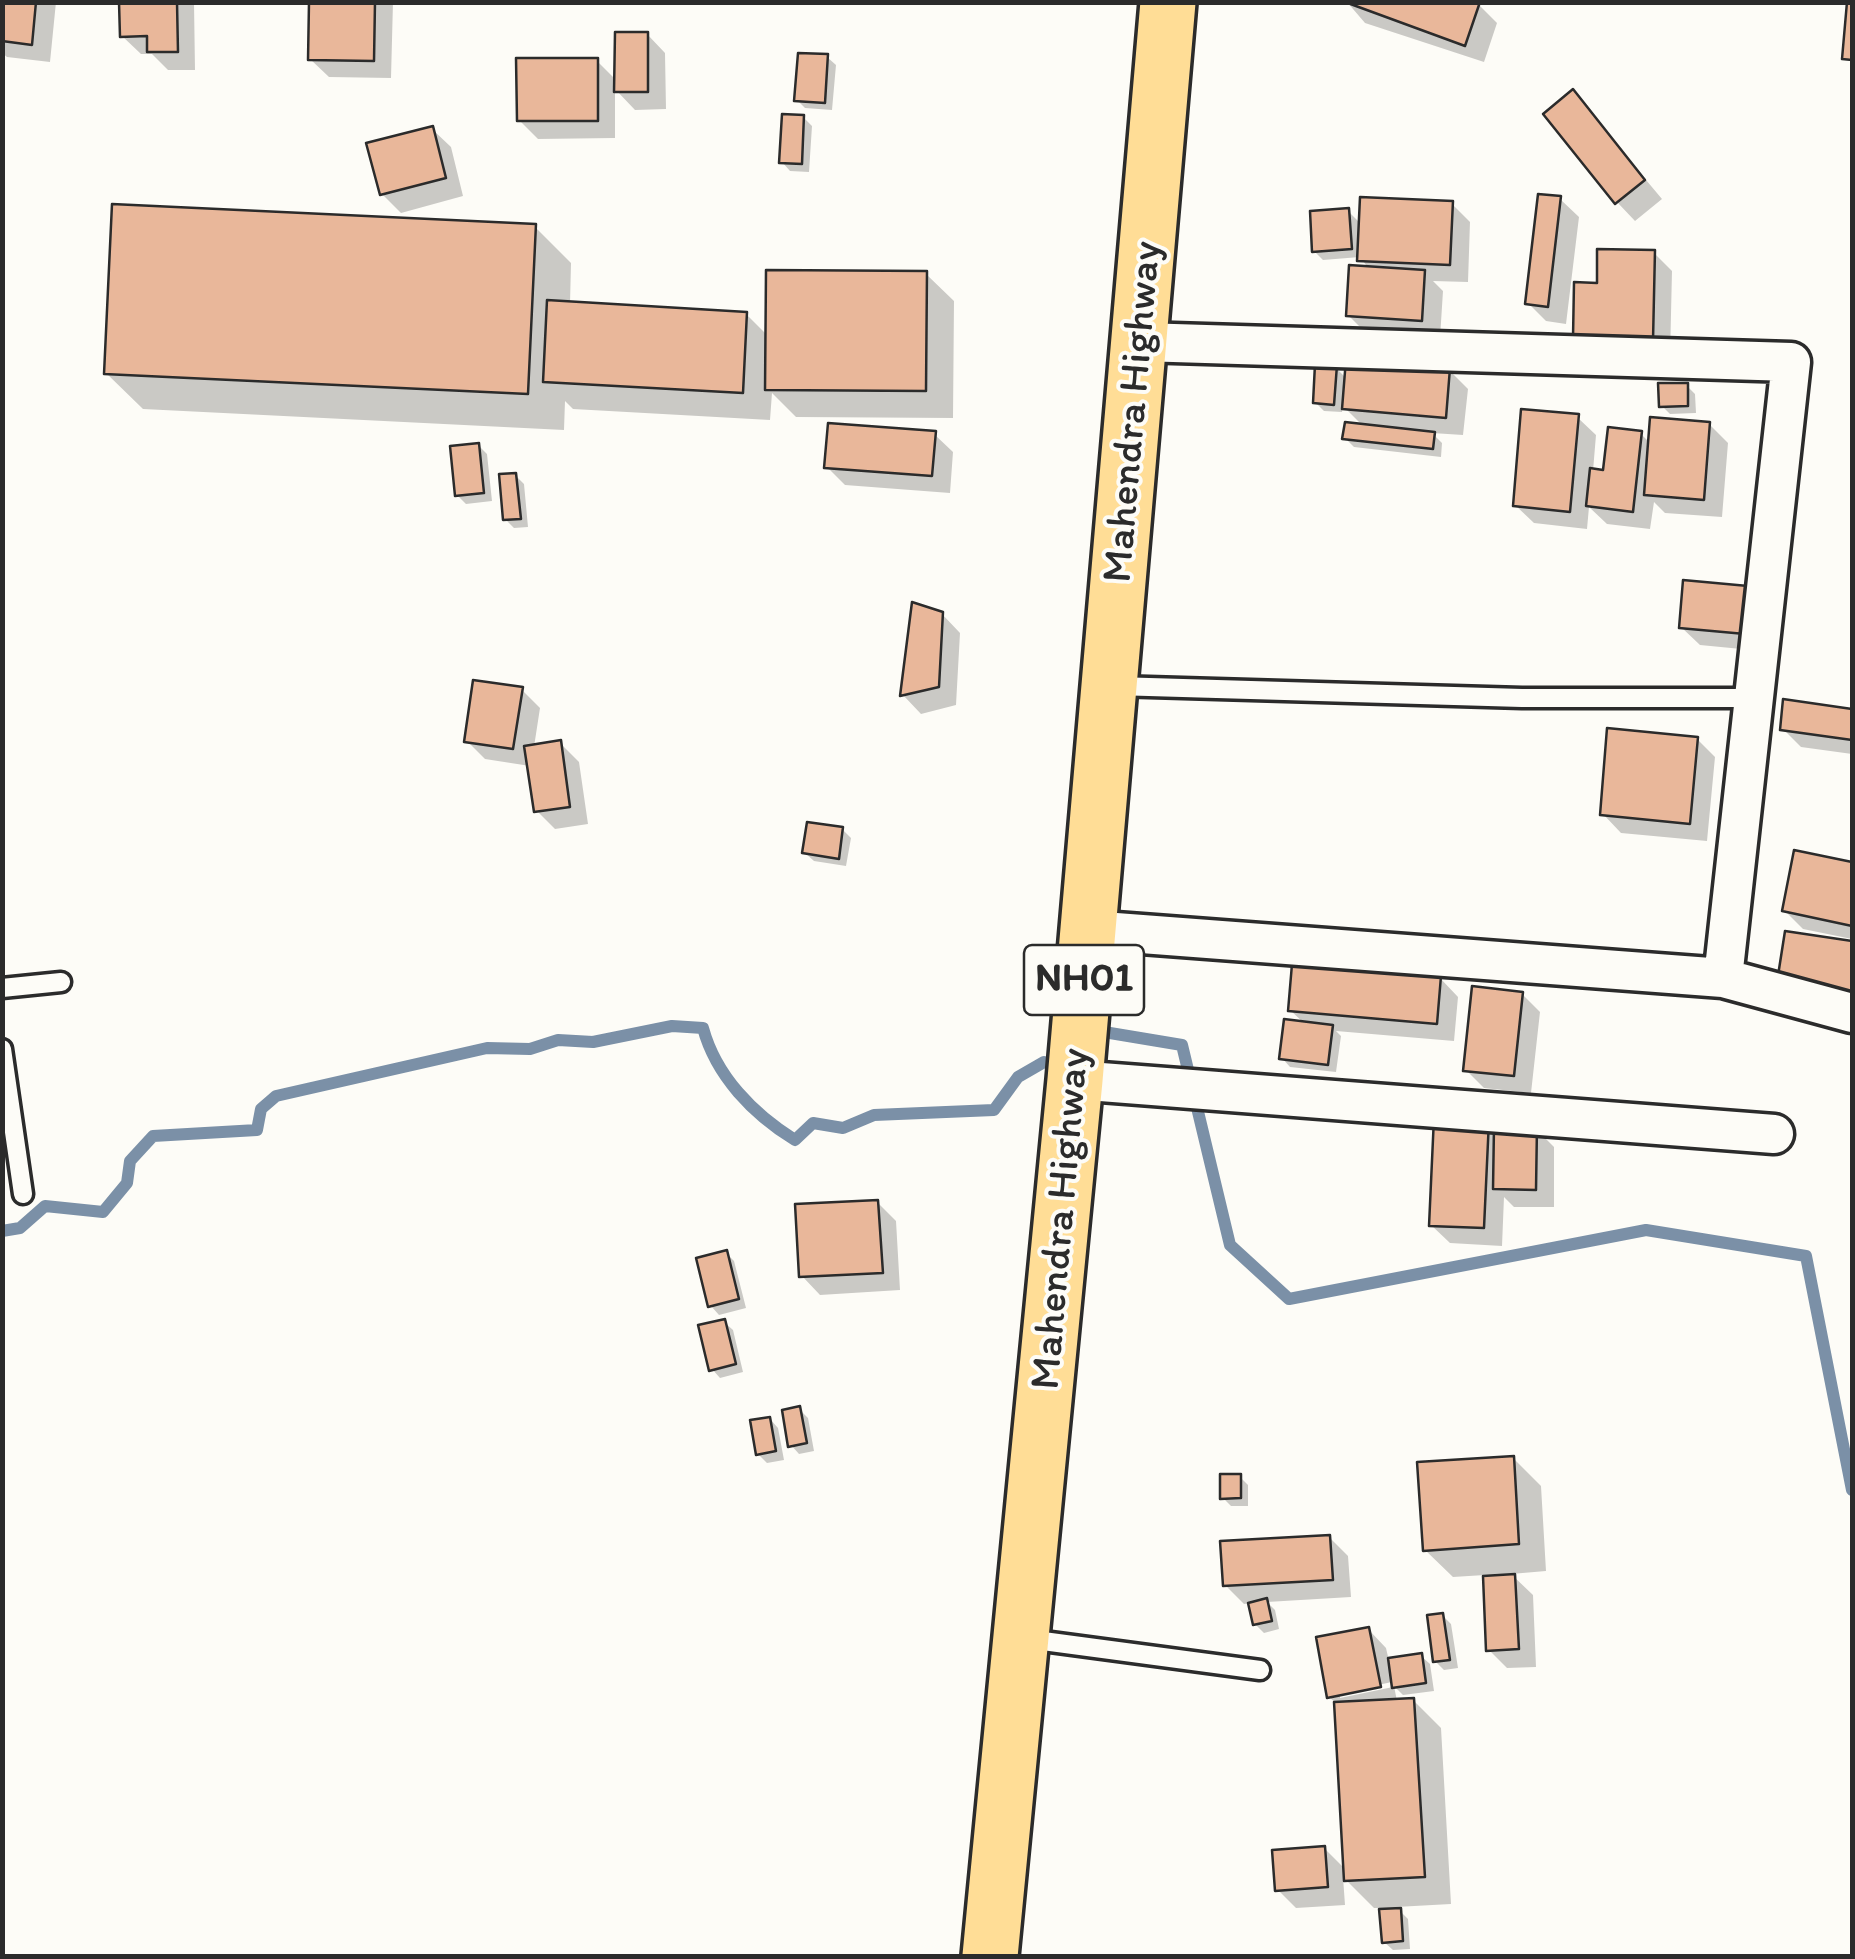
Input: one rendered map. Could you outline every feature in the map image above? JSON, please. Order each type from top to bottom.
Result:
[{"type":"highway","name":"Mahendra Highway","points":[[990,1956],[998,1842],[1023,1638],[1076,1080],[1168,2]]},
{"type":"street","points":[[1140,342],[1792,362],[1723,978]]},
{"type":"street","points":[[1089,930],[1723,978],[1852,1013]]},
{"type":"street","points":[[1076,1080],[1774,1134]]},
{"type":"lane","points":[[1110,686],[1522,698],[1754,698]]},
{"type":"lane","points":[[2,988],[61,982]]},
{"type":"lane","points":[[2,1050],[23,1194]]},
{"type":"lane","points":[[1023,1638],[1260,1670]]},
{"type":"building","points":[[2,2],[36,2],[32,45],[2,41]]},
{"type":"building","points":[[119,2],[177,2],[178,52],[147,52],[147,36],[120,37]]},
{"type":"building","points":[[309,2],[375,2],[374,61],[308,60]]},
{"type":"building","points":[[1345,2],[1480,2],[1465,46]]},
{"type":"building","points":[[1847,2],[1852,2],[1852,60],[1842,59]]},
{"type":"building","points":[[615,32],[648,32],[648,92],[614,92]]},
{"type":"building","points":[[798,53],[828,54],[825,103],[794,101]]},
{"type":"building","points":[[516,58],[598,58],[598,121],[517,121]]},
{"type":"building","points":[[1573,89],[1645,180],[1615,204],[1543,114]]},
{"type":"building","points":[[782,114],[804,115],[802,164],[779,163]]},
{"type":"building","points":[[433,126],[446,178],[380,195],[366,143]]},
{"type":"building","points":[[1538,194],[1561,196],[1548,307],[1525,304]]},
{"type":"building","points":[[1360,197],[1453,201],[1450,265],[1357,261]]},
{"type":"building","points":[[112,204],[536,224],[528,394],[104,374]]},
{"type":"building","points":[[1349,208],[1352,249],[1312,252],[1310,211]]},
{"type":"building","points":[[1597,249],[1655,250],[1653,341],[1573,338],[1574,282],[1597,283]]},
{"type":"building","points":[[1349,265],[1425,270],[1422,321],[1346,316]]},
{"type":"building","points":[[766,270],[927,271],[926,391],[765,390]]},
{"type":"building","points":[[547,300],[747,312],[743,393],[543,382]]},
{"type":"building","points":[[1346,359],[1450,368],[1446,418],[1342,409]]},
{"type":"building","points":[[1315,364],[1337,365],[1334,405],[1313,403]]},
{"type":"building","points":[[1658,383],[1688,383],[1688,406],[1659,407]]},
{"type":"building","points":[[1521,409],[1579,414],[1570,512],[1513,506]]},
{"type":"building","points":[[1650,417],[1710,422],[1704,500],[1644,495]]},
{"type":"building","points":[[1345,422],[1435,432],[1433,449],[1342,439]]},
{"type":"building","points":[[828,423],[936,431],[932,476],[824,468]]},
{"type":"building","points":[[1608,427],[1642,431],[1633,512],[1586,506],[1590,468],[1603,470]]},
{"type":"building","points":[[479,443],[484,493],[455,496],[450,446]]},
{"type":"building","points":[[516,473],[521,519],[503,520],[499,474]]},
{"type":"building","points":[[1683,580],[1748,586],[1745,634],[1679,628]]},
{"type":"building","points":[[912,602],[943,612],[939,687],[900,696]]},
{"type":"building","points":[[473,680],[523,687],[513,749],[464,742]]},
{"type":"building","points":[[1783,699],[1852,709],[1852,740],[1780,730]]},
{"type":"building","points":[[1607,728],[1698,737],[1690,824],[1600,815]]},
{"type":"building","points":[[561,740],[570,807],[534,812],[524,746]]},
{"type":"building","points":[[807,822],[843,827],[839,859],[802,853]]},
{"type":"building","points":[[1794,850],[1852,862],[1852,926],[1782,911]]},
{"type":"building","points":[[1785,931],[1852,941],[1852,993],[1777,982]]},
{"type":"building","points":[[1292,964],[1441,976],[1437,1024],[1288,1011]]},
{"type":"building","points":[[1472,986],[1523,992],[1514,1076],[1463,1071]]},
{"type":"building","points":[[1284,1019],[1333,1025],[1328,1065],[1279,1059]]},
{"type":"building","points":[[1434,1117],[1489,1120],[1484,1228],[1429,1226]]},
{"type":"building","points":[[1494,1126],[1537,1126],[1536,1190],[1493,1189]]},
{"type":"building","points":[[878,1200],[883,1273],[799,1277],[795,1204]]},
{"type":"building","points":[[727,1250],[739,1299],[708,1307],[696,1258]]},
{"type":"building","points":[[725,1319],[736,1364],[709,1371],[698,1325]]},
{"type":"building","points":[[800,1406],[807,1443],[788,1447],[782,1410]]},
{"type":"building","points":[[770,1417],[776,1451],[756,1455],[750,1420]]},
{"type":"building","points":[[1514,1456],[1519,1544],[1423,1551],[1417,1462]]},
{"type":"building","points":[[1220,1474],[1241,1474],[1241,1498],[1220,1499]]},
{"type":"building","points":[[1330,1535],[1333,1580],[1223,1586],[1220,1541]]},
{"type":"building","points":[[1515,1574],[1519,1649],[1486,1651],[1483,1576]]},
{"type":"building","points":[[1267,1598],[1272,1621],[1253,1625],[1248,1603]]},
{"type":"building","points":[[1443,1613],[1450,1660],[1433,1662],[1427,1615]]},
{"type":"building","points":[[1369,1627],[1381,1687],[1327,1698],[1316,1637]]},
{"type":"building","points":[[1422,1653],[1426,1683],[1392,1688],[1388,1658]]},
{"type":"building","points":[[1414,1698],[1425,1877],[1344,1881],[1334,1702]]},
{"type":"building","points":[[1325,1846],[1328,1887],[1275,1891],[1272,1850]]},
{"type":"building","points":[[1401,1908],[1403,1941],[1382,1943],[1379,1909]]},
{"type":"waterway","points":[[2,1231],[20,1228],[45,1206],[103,1212],[127,1183],[130,1161],[153,1136],[257,1130],[261,1109],[276,1096],[487,1048],[530,1049],[558,1040],[593,1042],[672,1026],[703,1028],[717,1062],[738,1092],[795,1140],[813,1123],[843,1128],[874,1115],[994,1110],[1018,1077],[1044,1062]]},
{"type":"waterway","points":[[1092,1030],[1182,1045],[1230,1245],[1289,1299],[1646,1230],[1806,1256],[1852,1490]]}]
